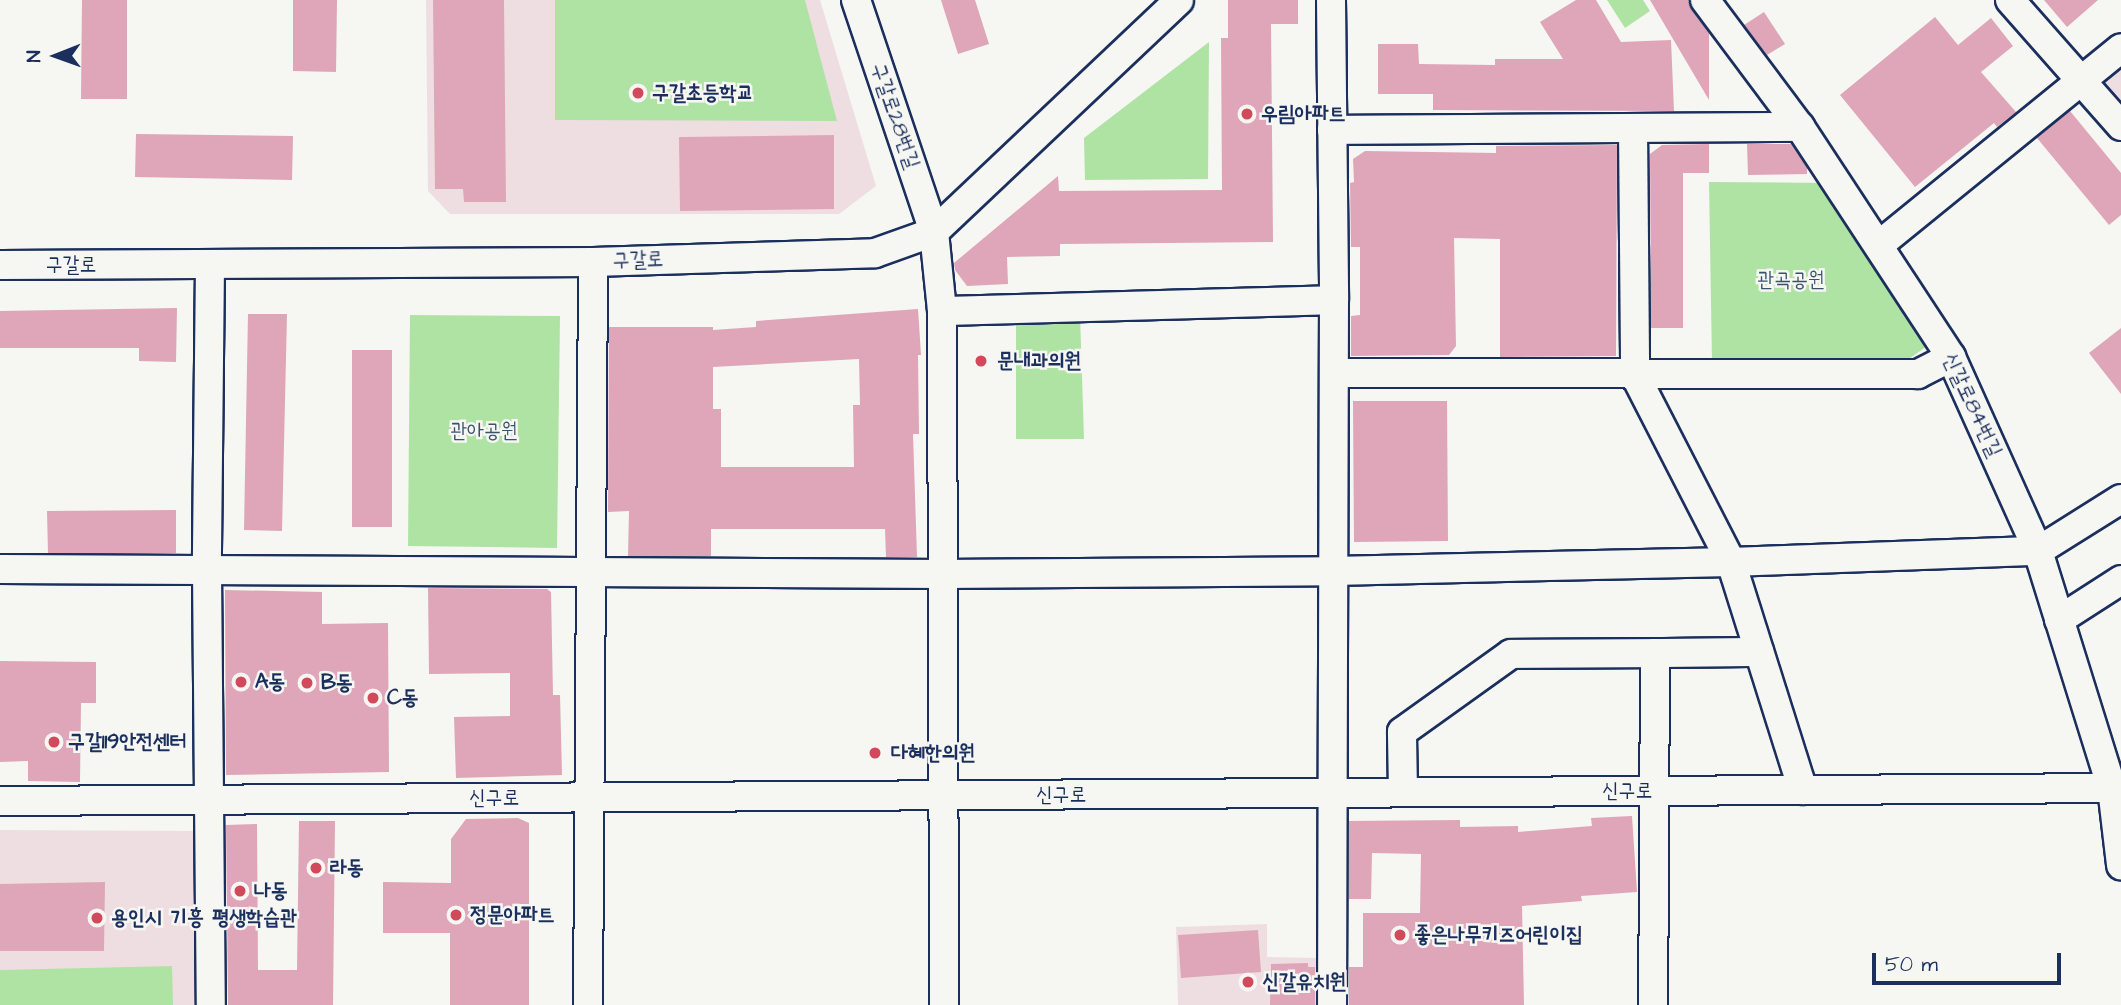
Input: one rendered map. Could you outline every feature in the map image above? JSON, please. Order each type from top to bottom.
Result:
[{"type":"street","name":"구갈로28번길","points":[[856,0],[934,232],[942,311],[944,1005]]},
{"type":"street","name":"구갈로","points":[[0,265],[593,262],[875,253],[934,232],[1179,0]]},
{"type":"street","points":[[1331,0],[1334,300],[1332,1005]]},
{"type":"street","name":"신갈로84번길","points":[[1705,0],[1800,127],[1951,357],[2038,551],[2117,788],[2121,865]]},
{"type":"street","points":[[2010,0],[2121,126]]},
{"type":"street","points":[[1879,245],[2121,48]]},
{"type":"street","points":[[1332,130],[1800,127]]},
{"type":"street","points":[[1633,128],[1635,375],[1731,562],[1803,790]]},
{"type":"street","points":[[588,1005],[592,797],[593,262]]},
{"type":"street","points":[[210,264],[207,570],[211,1005]]},
{"type":"street","points":[[942,311],[1334,300]]},
{"type":"street","points":[[1334,373],[1918,374],[1951,357]]},
{"type":"street","points":[[0,569],[943,574],[1333,571],[1731,562],[2038,551],[2121,499]]},
{"type":"street","points":[[2059,620],[2121,580]]},
{"type":"street","points":[[1403,792],[1402,732],[1511,654],[1759,652]]},
{"type":"street","points":[[1654,1005],[1655,653]]},
{"type":"street","name":"신구로","points":[[0,801],[2117,788]]},
{"type":"shaded area","name":"구갈초등학교","points":[[426,0],[820,0],[876,186],[839,214],[450,214],[428,191]]},
{"type":"shaded area","points":[[2121,63],[2121,110],[2098,82]]},
{"type":"shaded area","name":"용인시 기흥 평생학습관","points":[[0,830],[193,831],[195,1005],[0,1005]]},
{"type":"shaded area","name":"신갈유치원","points":[[1267,924],[1267,957],[1320,958],[1319,1005],[1178,1005],[1176,927]]},
{"type":"green space","points":[[555,0],[805,0],[837,121],[555,120]]},
{"type":"green space","points":[[1607,0],[1643,0],[1650,11],[1625,28]]},
{"type":"green space","points":[[1209,42],[1208,179],[1085,180],[1084,138]]},
{"type":"green space","name":"관곡공원","points":[[1709,182],[1825,183],[1927,346],[1909,359],[1712,362]]},
{"type":"green space","name":"관아공원","points":[[410,315],[560,316],[557,548],[408,546]]},
{"type":"green space","points":[[1080,315],[1084,439],[1016,439],[1016,317]]},
{"type":"green space","points":[[172,966],[173,1005],[0,1005],[0,970]]},
{"type":"building","points":[[82,0],[127,0],[127,99],[81,99]]},
{"type":"building","points":[[293,0],[337,0],[336,72],[293,71]]},
{"type":"building","points":[[433,0],[504,0],[506,202],[464,202],[463,189],[435,189]]},
{"type":"building","points":[[941,0],[975,0],[989,44],[958,54]]},
{"type":"building","name":"우림아파트","points":[[1228,0],[1298,0],[1298,24],[1271,24],[1273,242],[1060,244],[1060,256],[1007,257],[1008,284],[967,286],[955,270],[954,263],[1058,176],[1059,191],[1222,190],[1221,38],[1228,38]]},
{"type":"building","points":[[1576,0],[1596,0],[1621,42],[1671,40],[1674,111],[1433,110],[1433,94],[1378,94],[1378,44],[1418,44],[1419,64],[1495,65],[1495,59],[1563,59],[1540,22]]},
{"type":"building","points":[[1650,0],[1688,0],[1709,33],[1709,100]]},
{"type":"building","points":[[2044,0],[2098,0],[2067,27]]},
{"type":"building","points":[[1764,12],[1785,44],[1767,55],[1744,25]]},
{"type":"building","points":[[1935,17],[1958,45],[1991,18],[2013,46],[1981,72],[2016,112],[1997,127],[1994,123],[1915,187],[1840,95]]},
{"type":"building","points":[[2070,111],[2121,173],[2121,215],[2109,225],[2037,138]]},
{"type":"building","points":[[136,134],[293,136],[292,180],[135,177]]},
{"type":"building","points":[[834,135],[834,209],[680,211],[679,137]]},
{"type":"building","points":[[1709,144],[1709,173],[1683,173],[1683,328],[1651,328],[1650,154],[1662,145]]},
{"type":"building","points":[[1747,144],[1791,144],[1807,167],[1807,174],[1748,175]]},
{"type":"building","points":[[1617,145],[1616,356],[1500,357],[1500,239],[1454,238],[1456,346],[1449,355],[1351,356],[1351,316],[1360,315],[1360,247],[1351,247],[1350,183],[1354,182],[1353,159],[1365,151],[1496,153],[1496,146]]},
{"type":"building","points":[[177,308],[176,362],[139,361],[139,348],[0,348],[0,311]]},
{"type":"building","points":[[918,309],[921,355],[918,355],[919,434],[913,434],[917,557],[886,557],[885,529],[711,529],[711,556],[628,556],[629,511],[608,512],[609,327],[713,327],[713,330],[756,327],[756,321]],"holes":[[[859,359],[860,405],[853,405],[854,467],[721,467],[721,409],[713,409],[713,367]]]},
{"type":"building","points":[[248,314],[287,314],[282,531],[244,530]]},
{"type":"building","points":[[2121,328],[2121,394],[2089,353]]},
{"type":"building","points":[[352,350],[392,350],[392,527],[352,527]]},
{"type":"building","points":[[1353,401],[1447,401],[1448,541],[1354,542]]},
{"type":"building","points":[[176,510],[176,553],[48,553],[47,511]]},
{"type":"building","points":[[428,588],[547,589],[551,592],[553,695],[560,695],[562,775],[456,778],[454,717],[510,716],[510,673],[429,674]]},
{"type":"building","points":[[225,590],[322,592],[322,624],[388,623],[389,772],[226,775]]},
{"type":"building","name":"구갈119안전센터","points":[[0,661],[96,662],[96,703],[81,703],[80,782],[28,781],[28,761],[0,762]]},
{"type":"building","points":[[1632,816],[1637,892],[1581,896],[1582,901],[1522,906],[1524,1005],[1349,1005],[1349,967],[1363,967],[1363,913],[1420,913],[1421,854],[1372,853],[1371,899],[1349,899],[1349,821],[1460,820],[1460,827],[1518,826],[1518,832],[1592,826],[1591,818]]},
{"type":"building","name":"정문아파트","points":[[518,818],[529,823],[529,1005],[450,1005],[450,933],[383,933],[383,882],[451,883],[451,839],[466,819]]},
{"type":"building","points":[[299,821],[335,821],[333,1005],[228,1005],[226,825],[257,824],[258,970],[297,970]]},
{"type":"building","points":[[105,882],[104,951],[0,951],[0,884]]},
{"type":"building","points":[[1258,930],[1261,972],[1181,978],[1178,935]]},
{"type":"building","points":[[1308,963],[1308,967],[1315,967],[1315,1005],[1270,1005],[1271,964]]},
{"type":"place","name":"구갈초등학교","points":[[638,93]]},
{"type":"place","name":"우림아파트","points":[[1247,114]]},
{"type":"place","name":"문내과의원","points":[[981,361]]},
{"type":"place","name":"A동","points":[[241,682]]},
{"type":"place","name":"B동","points":[[307,683]]},
{"type":"place","name":"C동","points":[[373,698]]},
{"type":"place","name":"구갈119안전센터","points":[[54,742]]},
{"type":"place","name":"다혜한의원","points":[[875,753]]},
{"type":"place","name":"라동","points":[[316,868]]},
{"type":"place","name":"나동","points":[[240,891]]},
{"type":"place","name":"정문아파트","points":[[456,915]]},
{"type":"place","name":"용인시 기흥 평생학습관","points":[[97,918]]},
{"type":"place","name":"좋은나무키즈어린이집","points":[[1400,935]]},
{"type":"place","name":"신갈유치원","points":[[1248,982]]}]
